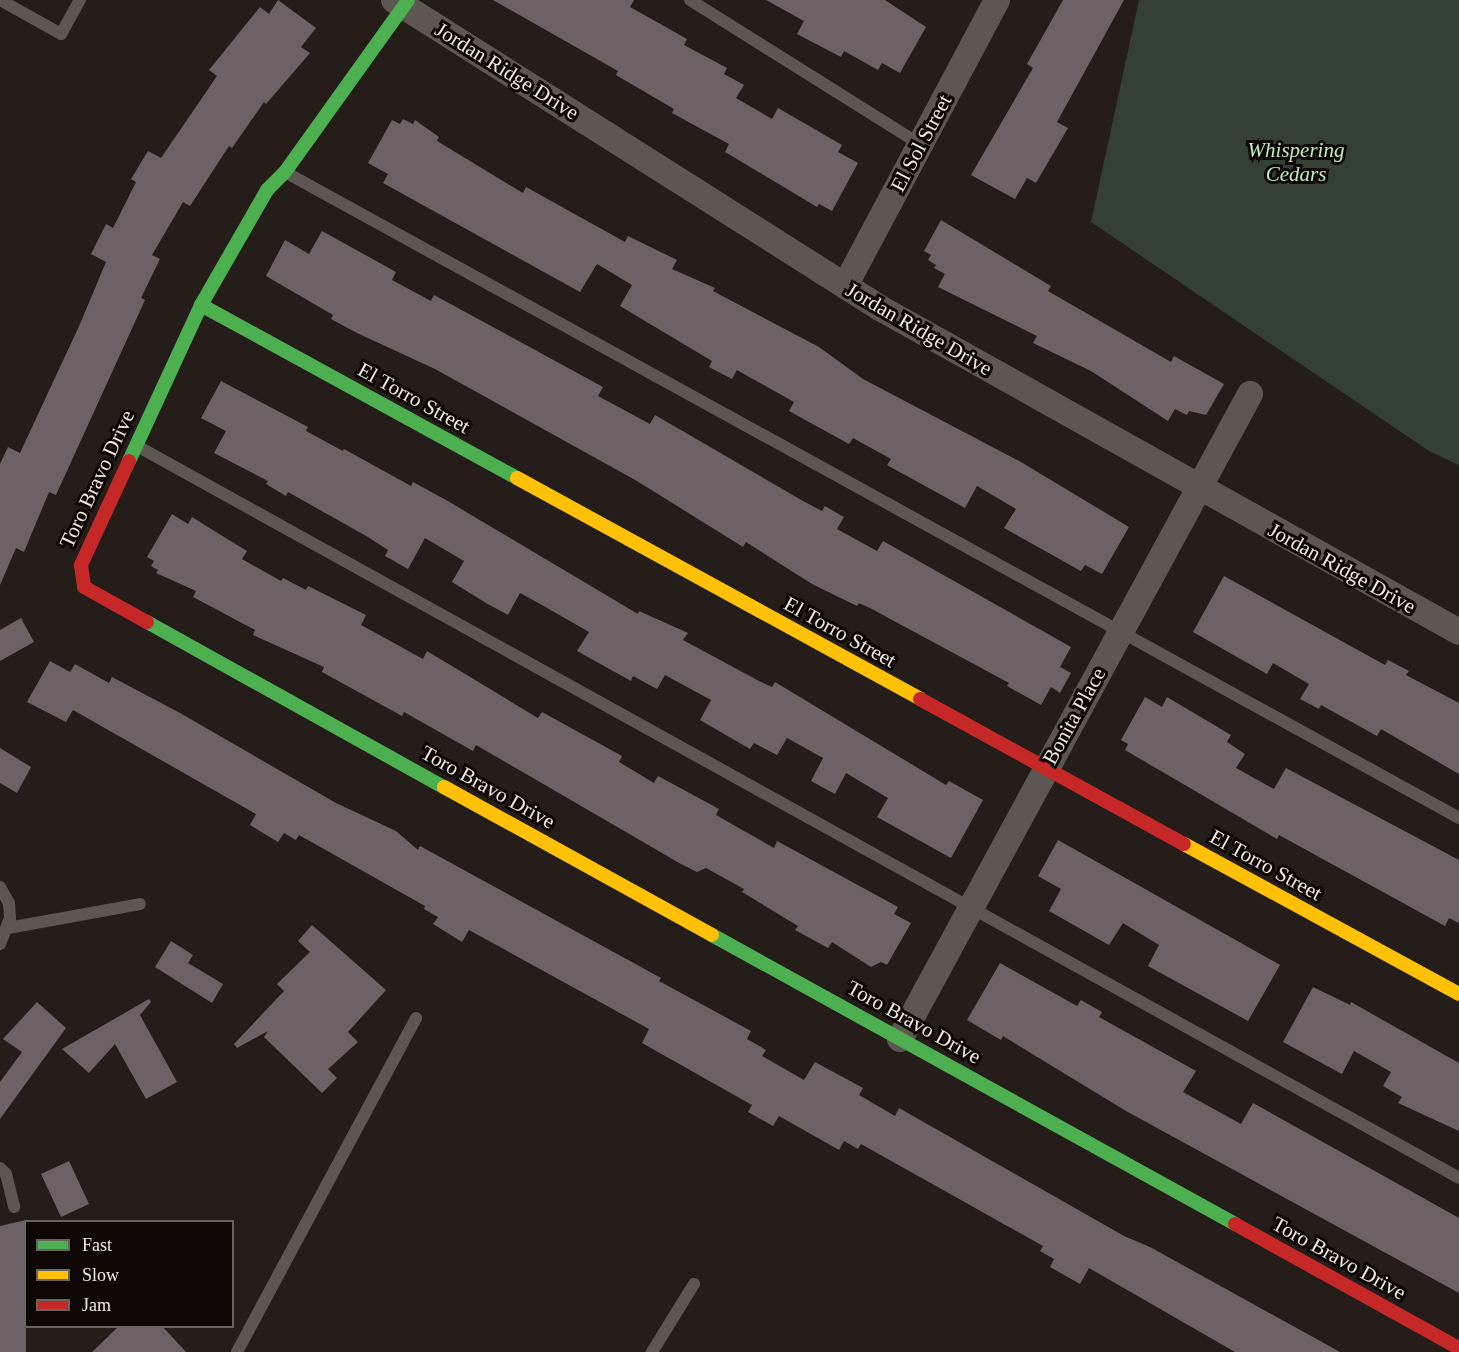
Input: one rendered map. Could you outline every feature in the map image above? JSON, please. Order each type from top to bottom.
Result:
[{"type":"street","name":"El Sol Street","points":[[845,286],[994,1]]},
{"type":"street","name":"Toro Bravo Drive","points":[[402,2],[285,172],[267,190],[201,305],[81,565],[84,587],[1459,1348]]},
{"type":"street","name":"Jordan Ridge Drive","points":[[402,2],[845,286],[1199,489],[1459,632]]},
{"type":"street","name":"El Torro Street","points":[[201,305],[1459,994]]},
{"type":"street","name":"Bonita Place","points":[[900,1039],[1250,394]]},
{"type":"lane","points":[[0,0],[61,34],[80,0]]},
{"type":"lane","points":[[690,0],[920,144]]},
{"type":"lane","points":[[285,172],[1459,818]]},
{"type":"lane","points":[[136,445],[1459,1178]]},
{"type":"lane","points":[[0,887],[9,903],[8,928],[0,944]]},
{"type":"lane","points":[[8,928],[140,904]]},
{"type":"lane","points":[[237,1352],[416,1018]]},
{"type":"lane","points":[[0,1168],[6,1174],[14,1207]]},
{"type":"lane","points":[[652,1352],[694,1284]]},
{"type":"green space","name":"Whispering Cedars","points":[[1139,0],[1459,0],[1459,465],[1429,451],[1091,222]]},
{"type":"building","points":[[278,0],[316,28],[301,47],[310,53],[266,104],[264,102],[232,148],[229,146],[190,206],[183,202],[152,255],[160,259],[141,298],[145,300],[56,495],[49,492],[24,552],[16,548],[0,585],[0,464],[8,447],[20,453],[80,324],[106,262],[91,254],[106,224],[113,228],[136,182],[131,179],[148,151],[161,158],[217,76],[209,70],[260,7],[269,14]]},
{"type":"building","points":[[493,0],[634,0],[630,7],[687,39],[684,45],[727,68],[724,74],[744,85],[736,98],[772,119],[778,108],[842,145],[838,152],[858,163],[832,211],[819,204],[817,207],[725,152],[729,144],[672,113],[674,109],[616,75],[618,71]]},
{"type":"building","points":[[766,0],[885,0],[926,27],[900,73],[882,63],[878,70],[844,51],[841,57],[797,34],[804,21]]},
{"type":"building","points":[[1063,0],[1124,0],[1057,122],[1068,128],[1036,183],[1027,178],[1015,199],[971,175],[1033,68],[1027,64]]},
{"type":"building","points":[[403,119],[413,124],[415,120],[439,137],[437,141],[523,193],[526,187],[625,242],[628,236],[677,260],[672,269],[715,288],[713,291],[819,347],[863,379],[1021,462],[1129,527],[1102,574],[1085,565],[1081,571],[1004,528],[1016,509],[977,486],[965,508],[887,465],[891,459],[853,438],[849,444],[789,411],[794,402],[737,370],[732,379],[709,367],[712,361],[620,306],[632,285],[597,264],[580,292],[383,183],[388,174],[368,163],[392,120],[400,124]]},
{"type":"building","points":[[941,220],[1051,286],[1048,291],[1171,362],[1174,356],[1224,384],[1206,415],[1189,411],[1187,415],[1175,409],[1168,421],[1091,371],[1033,343],[1037,336],[938,287],[945,274],[934,268],[936,265],[928,260],[931,255],[924,251]]},
{"type":"building","points":[[322,231],[396,272],[392,280],[431,301],[434,295],[603,387],[598,396],[650,424],[655,415],[803,501],[822,511],[825,506],[844,517],[837,529],[877,551],[883,541],[1071,647],[1060,667],[1071,673],[1060,693],[1051,687],[1041,705],[1007,686],[1009,683],[870,608],[859,603],[857,606],[812,584],[746,542],[743,547],[637,481],[435,369],[331,319],[333,315],[266,276],[285,240],[309,254]]},
{"type":"building","points":[[221,381],[308,427],[306,431],[343,451],[344,449],[411,486],[413,482],[446,500],[638,614],[639,611],[688,633],[683,640],[772,687],[775,682],[946,785],[949,781],[983,800],[951,858],[877,817],[888,798],[846,773],[835,794],[811,781],[823,758],[787,738],[777,755],[754,743],[750,749],[700,720],[711,700],[665,675],[657,689],[633,676],[631,681],[577,651],[589,632],[542,605],[520,593],[508,615],[486,603],[452,582],[464,561],[425,538],[408,569],[385,556],[388,550],[368,537],[288,492],[286,496],[266,484],[268,481],[214,453],[226,431],[201,418]]},
{"type":"building","points":[[172,514],[188,524],[192,517],[247,551],[242,559],[281,581],[283,578],[306,590],[308,586],[366,615],[361,625],[423,659],[427,651],[538,718],[542,712],[622,756],[619,762],[654,783],[658,776],[719,809],[716,815],[774,848],[777,841],[898,907],[894,914],[911,923],[887,965],[881,962],[871,967],[832,942],[828,948],[795,930],[798,926],[742,892],[744,889],[706,868],[697,872],[681,864],[476,745],[473,751],[404,712],[402,716],[322,672],[324,667],[253,635],[255,630],[193,597],[196,591],[156,573],[158,570],[151,566],[154,561],[147,557]]},
{"type":"building","points":[[1224,576],[1385,665],[1388,660],[1409,671],[1406,675],[1459,703],[1459,774],[1381,729],[1377,736],[1321,705],[1319,709],[1300,699],[1309,684],[1273,663],[1267,674],[1193,632]]},
{"type":"building","points":[[21,618],[34,642],[0,661],[0,630]]},
{"type":"building","points":[[50,661],[70,672],[75,664],[109,683],[112,677],[180,713],[336,803],[396,831],[418,850],[420,846],[661,978],[659,981],[751,1031],[747,1039],[766,1050],[762,1056],[804,1080],[815,1062],[863,1088],[859,1095],[895,1116],[899,1108],[1124,1236],[1150,1247],[1340,1352],[1235,1352],[1089,1268],[1080,1284],[1050,1267],[1054,1259],[1040,1251],[1043,1246],[861,1144],[858,1149],[844,1141],[839,1150],[779,1116],[773,1126],[748,1112],[752,1105],[642,1043],[649,1029],[469,930],[462,942],[433,924],[438,917],[424,909],[425,906],[299,835],[296,840],[284,833],[278,842],[250,825],[256,814],[73,710],[66,722],[27,702]]},
{"type":"building","points":[[1145,697],[1162,707],[1167,697],[1231,735],[1227,742],[1245,754],[1236,768],[1274,789],[1286,768],[1459,860],[1459,923],[1449,918],[1445,926],[1279,835],[1277,839],[1125,750],[1128,744],[1121,740]]},
{"type":"building","points":[[0,748],[31,767],[17,793],[0,783]]},
{"type":"building","points":[[1058,840],[1280,965],[1248,1021],[1148,966],[1159,945],[1123,923],[1109,945],[1049,911],[1061,889],[1038,876]]},
{"type":"building","points":[[312,925],[386,990],[348,1032],[358,1042],[328,1069],[337,1078],[322,1093],[264,1037],[268,1031],[237,1048],[234,1044],[284,991],[277,984],[310,952],[298,941]]},
{"type":"building","points":[[171,941],[193,955],[188,963],[223,984],[212,1003],[155,967]]},
{"type":"building","points":[[1000,963],[1077,1006],[1081,1000],[1102,1012],[1099,1017],[1196,1071],[1183,1092],[1241,1124],[1253,1103],[1459,1218],[1459,1293],[1126,1111],[1003,1036],[1001,1040],[967,1020]]},
{"type":"building","points":[[1313,987],[1350,1005],[1351,1002],[1459,1063],[1459,1131],[1398,1103],[1402,1097],[1383,1086],[1391,1072],[1354,1051],[1342,1074],[1283,1042]]},
{"type":"building","points":[[149,999],[151,1002],[140,1015],[177,1082],[146,1099],[115,1044],[89,1073],[62,1049]]},
{"type":"building","points":[[37,1002],[66,1028],[0,1119],[0,1082],[22,1052],[3,1039]]},
{"type":"building","points":[[69,1161],[89,1204],[61,1217],[41,1174]]},
{"type":"building","points":[[24,1220],[26,1352],[0,1352],[0,1226]]},
{"type":"building","points":[[117,1328],[164,1328],[186,1352],[92,1352]]},
{"type":"traffic: fast","points":[[129,461],[201,305],[267,190],[285,172],[408,0]]},
{"type":"traffic: fast","points":[[201,305],[517,478]]},
{"type":"traffic: fast","points":[[147,622],[444,787]]},
{"type":"traffic: fast","points":[[712,935],[1235,1224]]},
{"type":"traffic: slow","points":[[517,478],[920,699]]},
{"type":"traffic: slow","points":[[444,787],[712,935]]},
{"type":"traffic: slow","points":[[1184,844],[1459,994]]},
{"type":"traffic: jam","points":[[129,461],[81,565],[84,587],[147,622]]},
{"type":"traffic: jam","points":[[920,699],[1184,844]]},
{"type":"traffic: jam","points":[[1235,1224],[1459,1348]]}]
